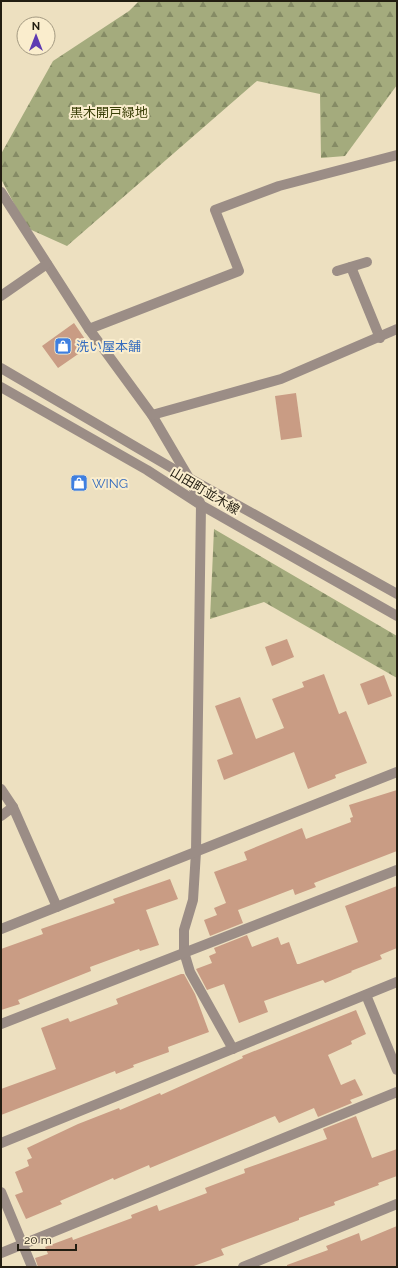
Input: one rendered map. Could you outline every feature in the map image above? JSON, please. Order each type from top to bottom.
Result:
[{"type":"street","points":[[89,329],[239,271],[215,210],[279,186],[397,155]]},
{"type":"street","points":[[1,192],[89,329],[152,415],[189,478],[201,505],[196,852],[193,900],[184,930],[184,952],[190,972],[233,1049]]},
{"type":"street","points":[[337,271],[367,262]]},
{"type":"street","points":[[1,296],[47,264]]},
{"type":"street","points":[[351,267],[380,338]]},
{"type":"street","points":[[152,415],[281,379],[380,338],[397,329]]},
{"type":"street","name":"山田町並木線","points":[[1,368],[189,478],[397,594]]},
{"type":"street","name":"山田町並木線","points":[[1,387],[147,470],[201,505],[397,616]]},
{"type":"street","points":[[387,610],[397,594]]},
{"type":"street","points":[[1,929],[397,772]]},
{"type":"street","points":[[1,789],[13,807],[57,906]]},
{"type":"street","points":[[1,816],[13,807]]},
{"type":"street","points":[[1,1024],[397,870]]},
{"type":"street","points":[[1,1143],[397,982]]},
{"type":"street","points":[[366,995],[397,1070]]},
{"type":"street","points":[[1,1253],[397,1092]]},
{"type":"street","points":[[1,1192],[32,1267]]},
{"type":"street","points":[[243,1267],[397,1204]]},
{"type":"green space","name":"黒木開戸緑地","points":[[139,1],[397,1],[397,85],[345,156],[321,158],[320,94],[257,81],[67,246],[27,228],[1,179],[1,154],[53,61],[129,11]]},
{"type":"green space","points":[[214,529],[397,636],[397,678],[264,602],[210,619]]},
{"type":"building","points":[[74,323],[87,342],[81,346],[84,350],[58,368],[42,346]]},
{"type":"building","points":[[296,393],[302,437],[281,440],[275,396]]},
{"type":"building","points":[[287,639],[294,657],[272,666],[265,647]]},
{"type":"building","points":[[324,674],[339,714],[346,711],[367,763],[335,775],[336,778],[308,789],[294,752],[224,780],[217,760],[233,754],[215,706],[240,697],[256,739],[284,728],[272,699],[304,687],[302,682]]},
{"type":"building","points":[[384,675],[392,696],[368,705],[360,684]]},
{"type":"building","points":[[397,790],[397,851],[314,883],[316,887],[295,895],[293,889],[238,910],[243,923],[210,936],[204,920],[217,915],[214,908],[226,903],[214,872],[247,860],[244,852],[302,828],[306,839],[351,822],[350,818],[353,817],[349,805]]},
{"type":"building","points":[[170,879],[178,899],[146,910],[159,945],[140,951],[139,949],[90,967],[91,971],[18,1000],[20,1004],[1,1010],[1,949],[43,934],[41,929],[115,903],[113,899]]},
{"type":"building","points":[[397,886],[397,948],[380,955],[382,959],[325,983],[323,980],[264,1001],[268,1012],[239,1023],[224,984],[207,990],[196,969],[212,963],[209,956],[216,953],[214,948],[247,935],[252,947],[278,937],[281,945],[289,942],[297,964],[358,942],[345,906]]},
{"type":"building","points":[[184,974],[195,994],[209,1032],[168,1047],[169,1052],[133,1065],[134,1067],[116,1074],[115,1071],[1,1115],[1,1089],[56,1069],[41,1028],[68,1018],[70,1022],[118,1004],[116,999]]},
{"type":"building","points":[[356,1010],[366,1034],[351,1041],[352,1044],[328,1055],[341,1085],[355,1079],[363,1095],[350,1100],[352,1103],[318,1117],[314,1108],[279,1123],[275,1116],[150,1168],[149,1165],[114,1180],[113,1178],[60,1201],[62,1204],[26,1219],[15,1195],[23,1192],[15,1172],[29,1166],[27,1160],[32,1158],[27,1148],[78,1124],[119,1108],[120,1110],[160,1093],[161,1095],[243,1058],[242,1056]]},
{"type":"building","points":[[356,1116],[372,1158],[397,1149],[397,1176],[378,1183],[379,1185],[334,1202],[335,1205],[299,1218],[299,1220],[221,1249],[224,1255],[191,1267],[38,1267],[35,1258],[48,1254],[45,1247],[72,1237],[73,1240],[132,1218],[131,1215],[157,1205],[159,1211],[207,1193],[205,1188],[245,1173],[244,1169],[327,1139],[323,1129]]},
{"type":"building","points":[[397,1226],[397,1267],[287,1267],[287,1265],[328,1250],[326,1246],[359,1233],[361,1241]]},
{"type":"place","name":"洗い屋本舗","points":[[63,346]]},
{"type":"place","name":"WING","points":[[79,483]]}]
